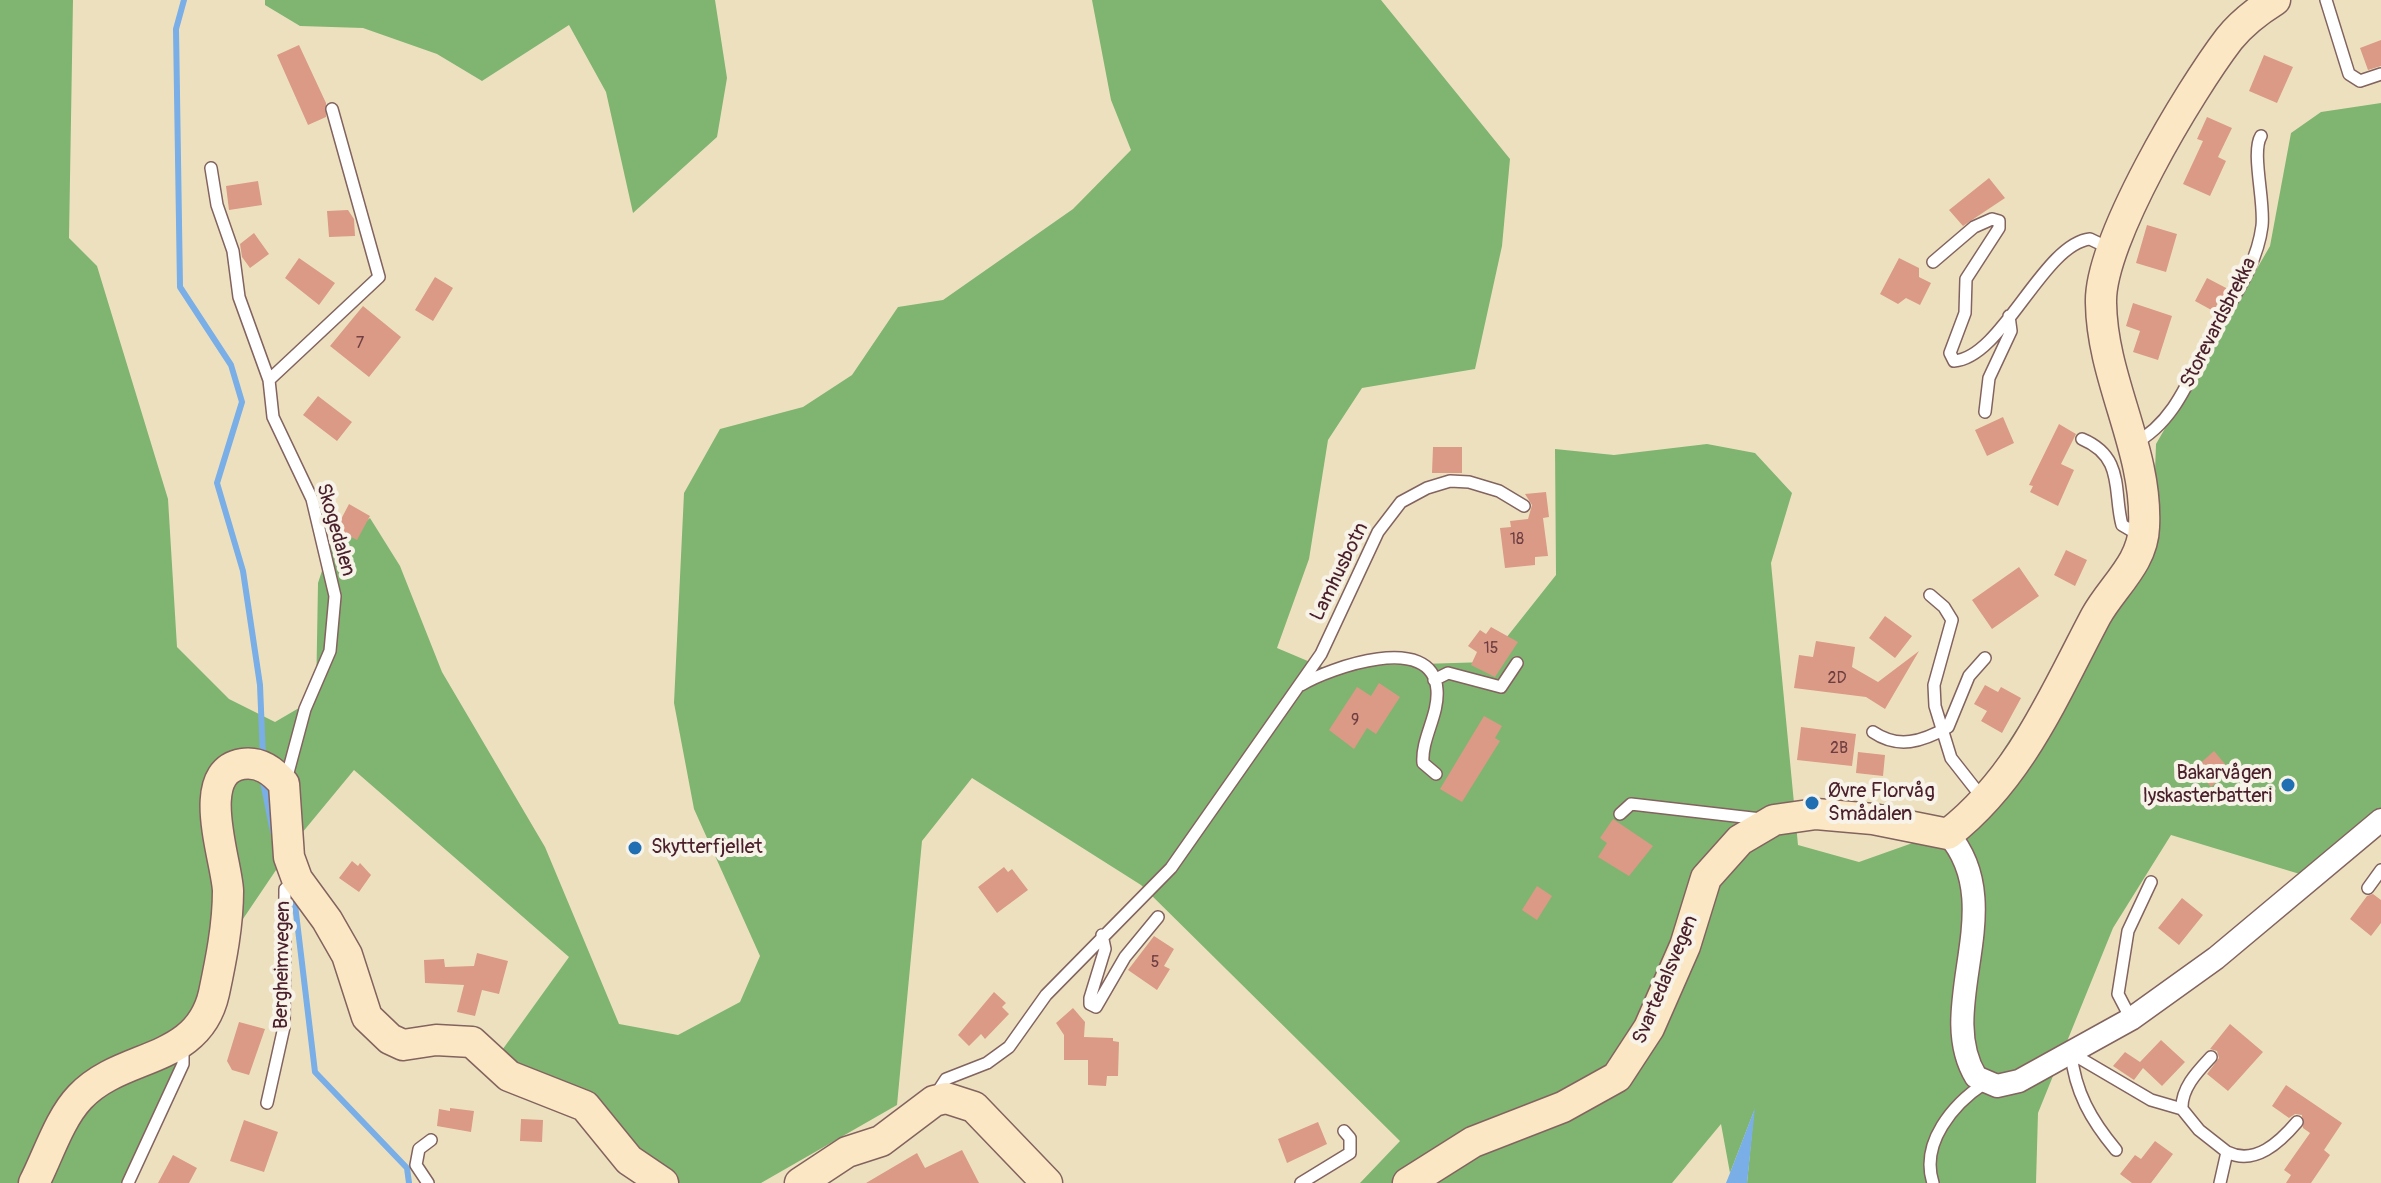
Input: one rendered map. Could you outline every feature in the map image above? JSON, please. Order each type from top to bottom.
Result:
[{"type":"street","points":[[2275,0],[2230,39],[2157,155],[2111,249],[2100,304],[2116,395],[2133,444],[2144,498],[2143,536],[2135,559],[2097,614],[2030,744],[1984,801],[1948,834],[1967,867],[1975,912],[1961,1046],[1976,1077],[1997,1086],[2019,1081],[2131,1019],[2216,958],[2381,820]]},
{"type":"street","points":[[34,1183],[77,1099],[107,1076],[183,1044],[203,1019],[214,996],[226,930],[227,877],[215,813],[220,781],[229,769],[247,763],[264,767],[284,784]]},
{"type":"street","name":"Bergheimvegen","points":[[284,784],[289,857],[297,879],[335,932],[349,961],[367,1017],[381,1032],[403,1045],[436,1040],[472,1042],[509,1076],[585,1106],[629,1160],[663,1183]]},
{"type":"street","name":"Svartedalsvegen","points":[[1408,1183],[1473,1142],[1563,1107],[1617,1077],[1649,1028],[1685,946],[1706,878],[1728,850],[1774,820],[1816,814],[1948,834]]},
{"type":"street","points":[[800,1183],[840,1156],[881,1141],[934,1101],[954,1098],[974,1107],[1047,1183]]},
{"type":"lane","points":[[2326,0],[2349,74],[2360,81],[2381,74]]},
{"type":"lane","points":[[269,380],[379,277],[332,109]]},
{"type":"lane","name":"Storevardsbrekka","points":[[2133,444],[2153,431],[2180,400],[2246,275],[2260,240],[2263,221],[2264,197],[2257,154],[2261,136]]},
{"type":"lane","name":"Skogedalen","points":[[211,168],[217,205],[233,251],[239,297],[269,380],[273,417],[312,499],[331,570],[335,609],[330,651],[305,709],[284,784]]},
{"type":"lane","points":[[1933,262],[1974,227],[1997,219],[1999,228],[1966,279],[1967,301],[1951,344],[1951,358],[1954,361],[1969,357],[2009,316],[2046,270],[2076,243],[2090,239],[2111,249]]},
{"type":"lane","points":[[1985,412],[1989,378],[2011,331],[2009,316]]},
{"type":"lane","points":[[2082,439],[2106,460],[2116,474],[2122,525],[2143,536]]},
{"type":"lane","name":"Lamhusbotn","points":[[934,1101],[946,1079],[987,1063],[1009,1047],[1046,995],[1178,858],[1321,654],[1378,532],[1401,502],[1427,488],[1450,481],[1469,482],[1499,491],[1524,506]]},
{"type":"lane","points":[[1930,595],[1944,607],[1952,620],[1934,685],[1942,731],[1954,764],[1984,801]]},
{"type":"lane","points":[[1873,732],[1896,744],[1942,731],[1948,727],[1969,676],[1985,658]]},
{"type":"lane","name":"Lamhusbotn","points":[[1294,690],[1323,673],[1363,659],[1417,662],[1434,680]]},
{"type":"lane","points":[[1436,774],[1426,769],[1422,755],[1437,694],[1434,680],[1448,673],[1501,687],[1517,663]]},
{"type":"lane","name":"Svartedalsvegen","points":[[1620,814],[1631,804],[1774,820]]},
{"type":"lane","points":[[2368,888],[2381,870]]},
{"type":"lane","name":"Bergheimvegen","points":[[267,1103],[284,1027],[285,889],[297,879]]},
{"type":"lane","points":[[2131,1019],[2118,994],[2128,931],[2151,882]]},
{"type":"lane","points":[[1102,935],[1105,949],[1090,998],[1090,1004],[1096,1007],[1125,957],[1158,917]]},
{"type":"lane","points":[[128,1183],[183,1064],[183,1044]]},
{"type":"lane","points":[[2071,1052],[2151,1100],[2182,1109],[2199,1130],[2227,1152],[2252,1156],[2278,1142],[2297,1122]]},
{"type":"lane","points":[[2071,1052],[2074,1078],[2085,1105],[2094,1123],[2116,1150]]},
{"type":"lane","points":[[2182,1109],[2183,1095],[2211,1057]]},
{"type":"lane","points":[[1933,1183],[1930,1164],[1932,1144],[1961,1102],[1985,1083]]},
{"type":"lane","points":[[1301,1183],[1342,1161],[1350,1153],[1350,1138],[1344,1131]]},
{"type":"lane","points":[[428,1183],[416,1165],[419,1149],[431,1140]]},
{"type":"lane","points":[[2220,1183],[2227,1152]]},
{"type":"green space","points":[[0,0],[73,0],[69,238],[97,266],[168,499],[177,647],[229,699],[275,722],[316,698],[318,583],[337,525],[344,539],[370,518],[400,566],[442,672],[545,847],[619,1024],[678,1035],[740,1002],[760,956],[694,809],[674,703],[684,493],[720,429],[803,407],[852,375],[898,307],[943,300],[1073,209],[1131,150],[1111,100],[1092,0],[1381,0],[1510,159],[1502,246],[1475,369],[1362,388],[1328,440],[1309,559],[1277,648],[1322,667],[1487,662],[1556,575],[1555,449],[1614,455],[1707,444],[1755,453],[1792,493],[1771,563],[1798,845],[1859,862],[1952,829],[2042,690],[2152,552],[2156,444],[2270,246],[2291,133],[2321,112],[2381,103],[2381,814],[2303,875],[2171,835],[2113,928],[2038,1113],[2036,1183],[1747,1183],[1754,1111],[1730,1173],[1721,1124],[1672,1183],[1360,1183],[1400,1141],[1141,885],[972,778],[922,841],[897,1105],[761,1183],[678,1183],[500,1053],[569,957],[354,770],[297,839],[222,950],[166,1098],[123,1183],[0,1183]]},
{"type":"green space","points":[[265,0],[715,0],[727,78],[717,137],[633,213],[606,92],[569,25],[482,81],[437,54],[363,28],[300,26],[265,5]]},
{"type":"water","points":[[1755,1108],[1747,1183],[1726,1183],[1730,1173]]},
{"type":"building","points":[[2381,40],[2381,66],[2368,70],[2360,48]]},
{"type":"building","points":[[299,45],[326,103],[326,117],[308,125],[277,55]]},
{"type":"building","points":[[2264,55],[2293,67],[2277,103],[2249,91]]},
{"type":"building","points":[[2207,117],[2232,128],[2218,157],[2226,161],[2210,196],[2183,184],[2203,141],[2197,139]]},
{"type":"building","points":[[1989,178],[2005,198],[1963,226],[1949,210]]},
{"type":"building","points":[[258,181],[262,205],[229,210],[226,186]]},
{"type":"building","points":[[348,210],[354,219],[355,236],[329,237],[327,211]]},
{"type":"building","points":[[2147,225],[2177,234],[2166,272],[2136,263]]},
{"type":"building","points":[[254,233],[269,254],[250,268],[242,257],[240,244]]},
{"type":"building","points":[[299,258],[335,283],[319,305],[285,278]]},
{"type":"building","points":[[1899,258],[1919,268],[1919,277],[1931,283],[1920,305],[1906,298],[1898,304],[1880,294]]},
{"type":"building","points":[[435,277],[453,288],[433,321],[415,310]]},
{"type":"building","points":[[2207,278],[2228,289],[2215,312],[2195,301]]},
{"type":"building","points":[[2133,303],[2172,316],[2158,360],[2133,352],[2140,331],[2126,326]]},
{"type":"building","points":[[363,306],[401,337],[369,377],[330,346]]},
{"type":"building","points":[[318,396],[352,422],[337,441],[303,415]]},
{"type":"building","points":[[2003,417],[2014,443],[1987,456],[1975,430]]},
{"type":"building","points":[[2059,424],[2076,434],[2061,464],[2074,470],[2058,506],[2030,492],[2033,486],[2029,485]]},
{"type":"building","points":[[1433,447],[1462,447],[1462,473],[1432,473]]},
{"type":"building","points":[[1546,492],[1549,517],[1543,518],[1548,556],[1535,557],[1535,565],[1505,568],[1500,528],[1511,527],[1510,521],[1528,519],[1532,505],[1525,494]]},
{"type":"building","points":[[349,504],[370,516],[357,540],[336,529]]},
{"type":"building","points":[[2066,550],[2087,560],[2075,586],[2054,575]]},
{"type":"building","points":[[2019,567],[2039,596],[1992,629],[1972,600]]},
{"type":"building","points":[[1885,616],[1912,636],[1895,658],[1869,638]]},
{"type":"building","points":[[1491,627],[1518,642],[1495,677],[1471,665],[1477,652],[1468,646],[1480,630],[1486,634]]},
{"type":"building","points":[[1816,641],[1855,647],[1852,667],[1878,682],[1919,651],[1885,709],[1866,697],[1794,688],[1799,655],[1813,657]]},
{"type":"building","points":[[1379,683],[1400,697],[1376,734],[1367,728],[1354,749],[1329,730],[1357,687],[1371,696]]},
{"type":"building","points":[[1985,685],[1998,692],[2001,687],[2021,698],[2002,733],[1981,721],[1987,711],[1974,704]]},
{"type":"building","points":[[1484,716],[1502,726],[1495,738],[1500,741],[1462,802],[1440,789]]},
{"type":"building","points":[[1801,727],[1856,734],[1852,766],[1797,760]]},
{"type":"building","points":[[2214,751],[2230,770],[2211,787],[2195,768]]},
{"type":"building","points":[[1858,752],[1885,755],[1883,776],[1856,773]]},
{"type":"building","points":[[1613,819],[1653,846],[1629,876],[1598,857],[1607,843],[1600,838]]},
{"type":"building","points":[[352,861],[358,866],[360,863],[371,875],[359,892],[339,878]]},
{"type":"building","points":[[1004,867],[1008,872],[1012,869],[1028,890],[997,913],[978,887]]},
{"type":"building","points":[[1537,886],[1552,896],[1537,920],[1522,910]]},
{"type":"building","points":[[2373,894],[2381,900],[2381,923],[2371,936],[2350,919],[2367,896]]},
{"type":"building","points":[[2182,898],[2203,915],[2179,945],[2158,928]]},
{"type":"building","points":[[1154,936],[1174,949],[1164,966],[1170,969],[1157,990],[1128,970]]},
{"type":"building","points":[[477,953],[508,961],[499,994],[482,990],[475,1016],[457,1012],[464,985],[425,983],[424,960],[444,959],[445,967],[474,966]]},
{"type":"building","points":[[994,992],[1006,1003],[1002,1007],[1009,1014],[985,1039],[981,1034],[969,1046],[958,1035]]},
{"type":"building","points":[[1073,1008],[1085,1022],[1084,1037],[1113,1038],[1113,1041],[1119,1042],[1118,1076],[1107,1076],[1106,1086],[1088,1085],[1088,1060],[1064,1060],[1064,1035],[1056,1023]]},
{"type":"building","points":[[239,1022],[265,1029],[249,1075],[232,1070],[227,1061]]},
{"type":"building","points":[[2230,1024],[2263,1052],[2228,1091],[2207,1074],[2219,1058],[2217,1051],[2210,1049]]},
{"type":"building","points":[[2161,1040],[2185,1062],[2162,1086],[2143,1068],[2134,1080],[2113,1066],[2125,1052],[2140,1062]]},
{"type":"building","points":[[2286,1085],[2342,1123],[2324,1150],[2330,1155],[2311,1183],[2286,1183],[2291,1175],[2284,1170],[2310,1133],[2303,1128],[2302,1115],[2295,1114],[2289,1118],[2272,1106]]},
{"type":"building","points":[[450,1108],[474,1111],[471,1132],[437,1126],[439,1109],[450,1111]]},
{"type":"building","points":[[521,1119],[543,1120],[542,1142],[520,1141]]},
{"type":"building","points":[[244,1120],[278,1132],[264,1172],[230,1161]]},
{"type":"building","points":[[1318,1122],[1327,1144],[1287,1163],[1278,1139]]},
{"type":"building","points":[[2155,1141],[2173,1154],[2151,1183],[2132,1183],[2120,1174],[2135,1155],[2141,1159]]},
{"type":"building","points":[[962,1150],[979,1183],[866,1183],[917,1153],[925,1168]]},
{"type":"building","points":[[173,1155],[197,1168],[189,1183],[158,1183]]},
{"type":"waterway","points":[[184,0],[176,29],[180,287],[231,365],[242,402],[217,483],[243,571],[260,685],[263,758]]},
{"type":"waterway","points":[[262,777],[273,832]]},
{"type":"waterway","points":[[294,896],[315,1072],[407,1168],[409,1183]]},
{"type":"place","name":"Bakarvågen lyskasterbatteri","points":[[2288,785]]},
{"type":"place","name":"Øvre Florvåg Smådalen","points":[[1812,803]]},
{"type":"place","name":"Skytterfjellet","points":[[635,848]]}]
